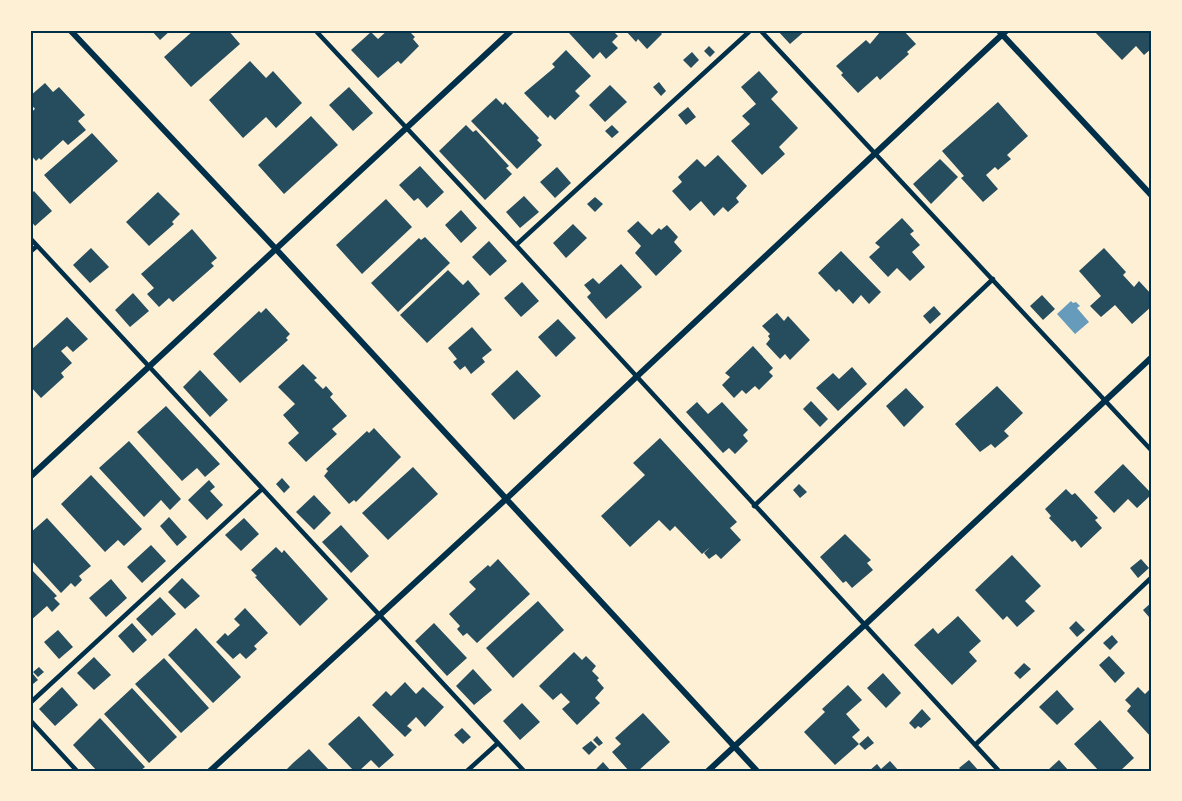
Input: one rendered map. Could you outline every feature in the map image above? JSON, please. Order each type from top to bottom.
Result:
[{"type":"street","points":[[70,30],[275,248],[757,771]]},
{"type":"street","points":[[30,477],[512,30]]},
{"type":"street","points":[[210,771],[506,499],[1002,32],[1152,196]]},
{"type":"street","points":[[708,771],[1152,357]]},
{"type":"lane","points":[[315,30],[637,376],[999,771]]},
{"type":"lane","points":[[516,245],[751,30]]},
{"type":"lane","points":[[760,30],[1152,451]]},
{"type":"lane","points":[[30,238],[524,771]]},
{"type":"lane","points":[[30,252],[37,246]]},
{"type":"lane","points":[[754,506],[993,279]]},
{"type":"lane","points":[[30,704],[262,489]]},
{"type":"lane","points":[[975,745],[1152,577]]},
{"type":"lane","points":[[30,720],[77,771]]},
{"type":"lane","points":[[467,771],[498,743]]},
{"type":"water","points":[[1071,301],[1080,306],[1077,308],[1089,322],[1075,334],[1057,314]]},
{"type":"building","points":[[151,30],[171,30],[160,40]]},
{"type":"building","points":[[194,30],[228,30],[240,44],[191,87],[164,57]]},
{"type":"building","points":[[388,30],[408,30],[415,37],[413,39],[419,46],[401,64],[398,61],[378,78],[351,50],[371,32],[378,39]]},
{"type":"building","points":[[573,30],[612,30],[618,36],[612,42],[618,48],[606,59],[600,52],[593,59],[569,33]]},
{"type":"building","points":[[625,30],[658,30],[662,34],[647,49],[638,39],[636,42]]},
{"type":"building","points":[[777,30],[806,30],[790,44]]},
{"type":"building","points":[[903,30],[916,44],[907,52],[909,54],[880,80],[877,76],[858,93],[841,75],[843,73],[836,66],[866,40],[870,44],[880,32]]},
{"type":"building","points":[[1093,30],[1151,30],[1152,48],[1144,55],[1136,46],[1122,60]]},
{"type":"building","points":[[709,46],[715,52],[710,57],[704,51]]},
{"type":"building","points":[[566,50],[591,76],[575,91],[580,96],[555,120],[550,115],[548,118],[524,93],[555,67],[552,64]]},
{"type":"building","points":[[692,52],[699,60],[691,68],[683,60]]},
{"type":"building","points":[[250,61],[266,78],[273,71],[302,103],[276,128],[266,117],[243,138],[209,100]]},
{"type":"building","points":[[759,71],[778,92],[771,99],[798,128],[779,147],[785,154],[762,175],[731,141],[750,124],[742,116],[756,104],[741,87]]},
{"type":"building","points":[[659,82],[666,91],[661,96],[653,87]]},
{"type":"building","points":[[45,83],[53,92],[59,87],[85,115],[78,121],[86,130],[68,145],[63,140],[41,160],[39,158],[36,161],[30,154],[30,113],[35,109],[30,103],[30,96]]},
{"type":"building","points":[[610,85],[627,102],[605,122],[589,105]]},
{"type":"building","points":[[349,87],[373,113],[353,131],[329,105]]},
{"type":"building","points":[[496,98],[503,105],[505,102],[539,138],[537,140],[542,145],[517,169],[471,121]]},
{"type":"building","points":[[998,102],[1028,136],[1007,155],[1011,159],[998,170],[995,167],[986,175],[998,189],[983,202],[961,178],[964,176],[942,151]]},
{"type":"building","points":[[688,107],[696,117],[686,125],[678,115]]},
{"type":"building","points":[[311,116],[338,145],[284,194],[258,165]]},
{"type":"building","points":[[466,125],[473,132],[476,130],[509,166],[506,168],[512,174],[485,200],[439,151]]},
{"type":"building","points":[[612,125],[619,132],[612,138],[605,131]]},
{"type":"building","points":[[92,133],[118,161],[70,204],[44,175]]},
{"type":"building","points":[[718,155],[747,186],[736,198],[739,202],[728,212],[723,207],[714,216],[701,201],[690,211],[672,191],[682,182],[678,177],[697,159],[705,167]]},
{"type":"building","points":[[940,159],[958,177],[931,204],[913,184]]},
{"type":"building","points":[[420,166],[444,192],[427,208],[418,198],[414,201],[399,185]]},
{"type":"building","points":[[557,167],[571,183],[555,198],[540,182]]},
{"type":"building","points":[[34,191],[52,211],[35,226],[30,220],[30,195]]},
{"type":"building","points":[[158,192],[180,214],[172,222],[174,224],[149,246],[126,222]]},
{"type":"building","points":[[524,196],[539,212],[520,228],[506,212]]},
{"type":"building","points":[[595,197],[603,204],[595,212],[587,204]]},
{"type":"building","points":[[386,199],[412,227],[362,274],[336,245]]},
{"type":"building","points":[[461,210],[477,228],[461,243],[445,225]]},
{"type":"building","points":[[902,218],[914,231],[910,234],[920,245],[912,252],[925,267],[910,281],[897,268],[888,277],[869,257],[880,247],[875,243]]},
{"type":"building","points":[[638,221],[652,235],[659,228],[661,230],[667,225],[678,237],[674,242],[682,251],[656,276],[635,253],[641,246],[627,231]]},
{"type":"building","points":[[573,224],[587,238],[566,258],[553,243]]},
{"type":"building","points":[[192,229],[217,258],[211,263],[214,266],[173,302],[169,298],[159,307],[147,294],[154,288],[141,274]]},
{"type":"building","points":[[425,237],[450,263],[398,312],[371,283],[419,238],[421,240]]},
{"type":"building","points":[[489,241],[507,261],[490,276],[472,257]]},
{"type":"building","points":[[91,248],[109,267],[90,283],[73,265]]},
{"type":"building","points":[[1104,248],[1126,272],[1123,275],[1134,287],[1139,281],[1152,295],[1152,306],[1132,324],[1115,305],[1101,317],[1090,306],[1101,296],[1079,271]]},
{"type":"building","points":[[841,251],[881,292],[869,304],[861,295],[853,304],[839,289],[836,292],[818,273]]},
{"type":"building","points":[[621,264],[642,287],[606,319],[587,297],[591,293],[584,285],[593,278],[599,284]]},
{"type":"building","points":[[448,270],[463,285],[468,280],[480,294],[427,343],[400,315]]},
{"type":"building","points":[[522,282],[539,301],[521,317],[504,298]]},
{"type":"building","points":[[133,293],[149,311],[130,327],[115,310]]},
{"type":"building","points":[[1042,295],[1055,309],[1043,320],[1030,306]]},
{"type":"building","points":[[934,306],[941,314],[930,324],[923,316]]},
{"type":"building","points":[[266,308],[290,334],[286,338],[288,340],[240,383],[213,354],[259,311],[261,313]]},
{"type":"building","points":[[777,313],[784,321],[788,316],[810,340],[790,360],[785,354],[780,359],[766,344],[770,339],[768,336],[770,334],[762,326]]},
{"type":"building","points":[[67,317],[88,339],[73,352],[67,346],[61,351],[72,363],[61,373],[64,377],[41,398],[30,386],[30,351]]},
{"type":"building","points":[[558,319],[576,338],[556,357],[538,337]]},
{"type":"building","points":[[472,327],[492,350],[482,358],[485,362],[471,374],[465,366],[460,370],[453,362],[457,359],[448,348]]},
{"type":"building","points":[[753,346],[773,368],[769,372],[773,376],[759,390],[755,386],[746,394],[742,390],[734,398],[722,385],[730,377],[725,373]]},
{"type":"building","points":[[303,364],[317,378],[314,380],[323,389],[326,386],[333,394],[330,397],[347,416],[332,429],[337,434],[306,462],[288,443],[299,433],[283,415],[295,404],[278,387]]},
{"type":"building","points":[[852,367],[867,384],[838,411],[816,388],[833,373],[839,379]]},
{"type":"building","points":[[200,370],[228,400],[210,417],[183,387]]},
{"type":"building","points":[[517,370],[541,396],[514,420],[491,394]]},
{"type":"building","points":[[997,386],[1023,413],[1004,431],[1009,436],[995,448],[991,444],[980,452],[955,424]]},
{"type":"building","points":[[906,388],[924,407],[904,427],[886,406]]},
{"type":"building","points":[[811,401],[828,419],[820,427],[803,409]]},
{"type":"building","points":[[697,402],[708,414],[722,402],[748,430],[743,435],[748,441],[735,454],[729,448],[723,453],[686,412]]},
{"type":"building","points":[[166,406],[220,464],[205,477],[197,468],[182,481],[137,432]]},
{"type":"building","points":[[374,428],[401,457],[356,502],[354,500],[349,504],[324,476],[328,471],[326,469],[367,431],[369,433]]},
{"type":"building","points":[[660,438],[737,522],[730,528],[741,540],[721,559],[716,554],[709,559],[704,553],[710,547],[702,554],[675,526],[670,531],[659,520],[630,547],[601,516],[645,475],[633,463]]},
{"type":"building","points":[[129,441],[181,499],[170,510],[161,500],[144,517],[99,468]]},
{"type":"building","points":[[1123,464],[1152,494],[1137,508],[1128,499],[1114,513],[1094,492]]},
{"type":"building","points":[[413,467],[438,494],[388,540],[362,513]]},
{"type":"building","points":[[91,475],[142,529],[124,546],[118,540],[105,552],[61,504]]},
{"type":"building","points":[[282,478],[290,487],[284,493],[276,484]]},
{"type":"building","points":[[209,480],[215,487],[210,491],[223,505],[207,520],[188,500]]},
{"type":"building","points":[[799,484],[807,492],[800,498],[793,490]]},
{"type":"building","points":[[1066,489],[1072,495],[1075,493],[1098,518],[1095,520],[1102,528],[1081,548],[1049,518],[1051,516],[1045,509]]},
{"type":"building","points":[[314,495],[331,513],[314,530],[296,512]]},
{"type":"building","points":[[169,517],[187,537],[177,546],[160,526]]},
{"type":"building","points":[[47,518],[91,566],[79,576],[82,580],[75,587],[71,583],[61,593],[30,559],[30,533]]},
{"type":"building","points":[[244,518],[259,534],[241,551],[225,535]]},
{"type":"building","points":[[341,525],[369,556],[351,573],[322,542]]},
{"type":"building","points":[[845,534],[871,560],[867,563],[873,570],[852,588],[846,581],[843,583],[820,557]]},
{"type":"building","points":[[151,545],[166,561],[142,583],[127,567]]},
{"type":"building","points":[[276,547],[282,553],[284,550],[328,599],[300,626],[251,570]]},
{"type":"building","points":[[1012,555],[1041,586],[1025,601],[1035,611],[1017,627],[1007,616],[1003,620],[975,590]]},
{"type":"building","points":[[498,559],[530,594],[477,643],[467,633],[463,636],[457,629],[460,626],[449,614],[476,589],[469,582]]},
{"type":"building","points":[[1141,559],[1149,568],[1138,578],[1130,568]]},
{"type":"building","points":[[30,568],[57,596],[54,598],[60,604],[52,612],[47,606],[30,621]]},
{"type":"building","points":[[182,578],[200,596],[185,609],[168,592]]},
{"type":"building","points":[[111,579],[127,598],[106,617],[89,598]]},
{"type":"building","points":[[160,597],[176,614],[152,636],[136,619]]},
{"type":"building","points":[[538,601],[564,630],[513,678],[486,648]]},
{"type":"building","points":[[1152,602],[1152,614],[1149,617],[1143,610]]},
{"type":"building","points":[[245,608],[268,633],[254,646],[257,649],[246,659],[240,653],[233,659],[216,642],[225,633],[228,636],[240,625],[234,619]]},
{"type":"building","points":[[958,616],[981,641],[969,652],[977,661],[952,685],[914,645],[933,628],[938,634]]},
{"type":"building","points":[[1076,621],[1085,630],[1077,637],[1069,628]]},
{"type":"building","points":[[132,623],[147,640],[133,653],[118,636]]},
{"type":"building","points":[[434,623],[467,658],[447,676],[415,641]]},
{"type":"building","points":[[196,628],[241,677],[213,703],[168,655]]},
{"type":"building","points":[[58,630],[73,647],[59,659],[44,642]]},
{"type":"building","points":[[1112,635],[1118,642],[1110,650],[1103,643]]},
{"type":"building","points":[[574,652],[582,660],[586,656],[596,666],[592,671],[604,688],[595,698],[600,703],[577,725],[562,709],[570,702],[561,693],[553,700],[539,686]]},
{"type":"building","points":[[1109,656],[1125,673],[1115,683],[1099,665]]},
{"type":"building","points":[[94,657],[111,675],[94,690],[77,673]]},
{"type":"building","points":[[164,658],[209,708],[181,733],[135,684]]},
{"type":"building","points":[[1024,663],[1031,669],[1020,679],[1014,673]]},
{"type":"building","points":[[39,667],[44,672],[38,677],[33,672]]},
{"type":"building","points":[[473,669],[492,690],[474,705],[456,686]]},
{"type":"building","points":[[883,673],[901,693],[886,708],[867,688]]},
{"type":"building","points":[[33,674],[38,680],[33,684],[30,677]]},
{"type":"building","points":[[405,682],[416,694],[423,687],[444,707],[425,727],[416,717],[407,726],[412,730],[405,737],[372,705],[386,691],[391,696]]},
{"type":"building","points":[[848,685],[862,700],[846,714],[860,730],[852,737],[859,744],[835,765],[804,732],[825,712],[822,709]]},
{"type":"building","points":[[62,687],[78,705],[55,726],[39,709]]},
{"type":"building","points":[[1138,687],[1145,694],[1152,687],[1152,738],[1127,711],[1131,706],[1125,700]]},
{"type":"building","points":[[132,688],[177,737],[149,763],[104,714]]},
{"type":"building","points":[[1057,690],[1074,709],[1057,725],[1039,707]]},
{"type":"building","points":[[522,703],[540,722],[520,740],[503,721]]},
{"type":"building","points":[[922,709],[931,719],[921,728],[918,726],[915,729],[909,723]]},
{"type":"building","points":[[643,713],[670,742],[638,771],[629,771],[612,752],[621,744],[615,738]]},
{"type":"building","points":[[359,716],[394,755],[379,768],[371,760],[359,771],[354,771],[328,744]]},
{"type":"building","points":[[100,718],[145,767],[140,771],[97,771],[73,745]]},
{"type":"building","points":[[1100,720],[1134,758],[1120,771],[1099,771],[1074,744]]},
{"type":"building","points":[[462,728],[471,737],[463,744],[454,735]]},
{"type":"building","points":[[597,736],[603,743],[599,746],[593,740]]},
{"type":"building","points":[[868,736],[874,743],[865,750],[859,744]]},
{"type":"building","points":[[591,741],[597,747],[589,755],[582,748]]},
{"type":"building","points":[[309,749],[330,771],[285,771],[293,763]]},
{"type":"building","points":[[969,760],[979,771],[962,771],[959,768]]},
{"type":"building","points":[[1059,760],[1069,771],[1047,771]]},
{"type":"building","points":[[890,761],[899,771],[869,771],[877,764],[881,769]]},
{"type":"building","points":[[603,762],[611,771],[594,771]]}]
